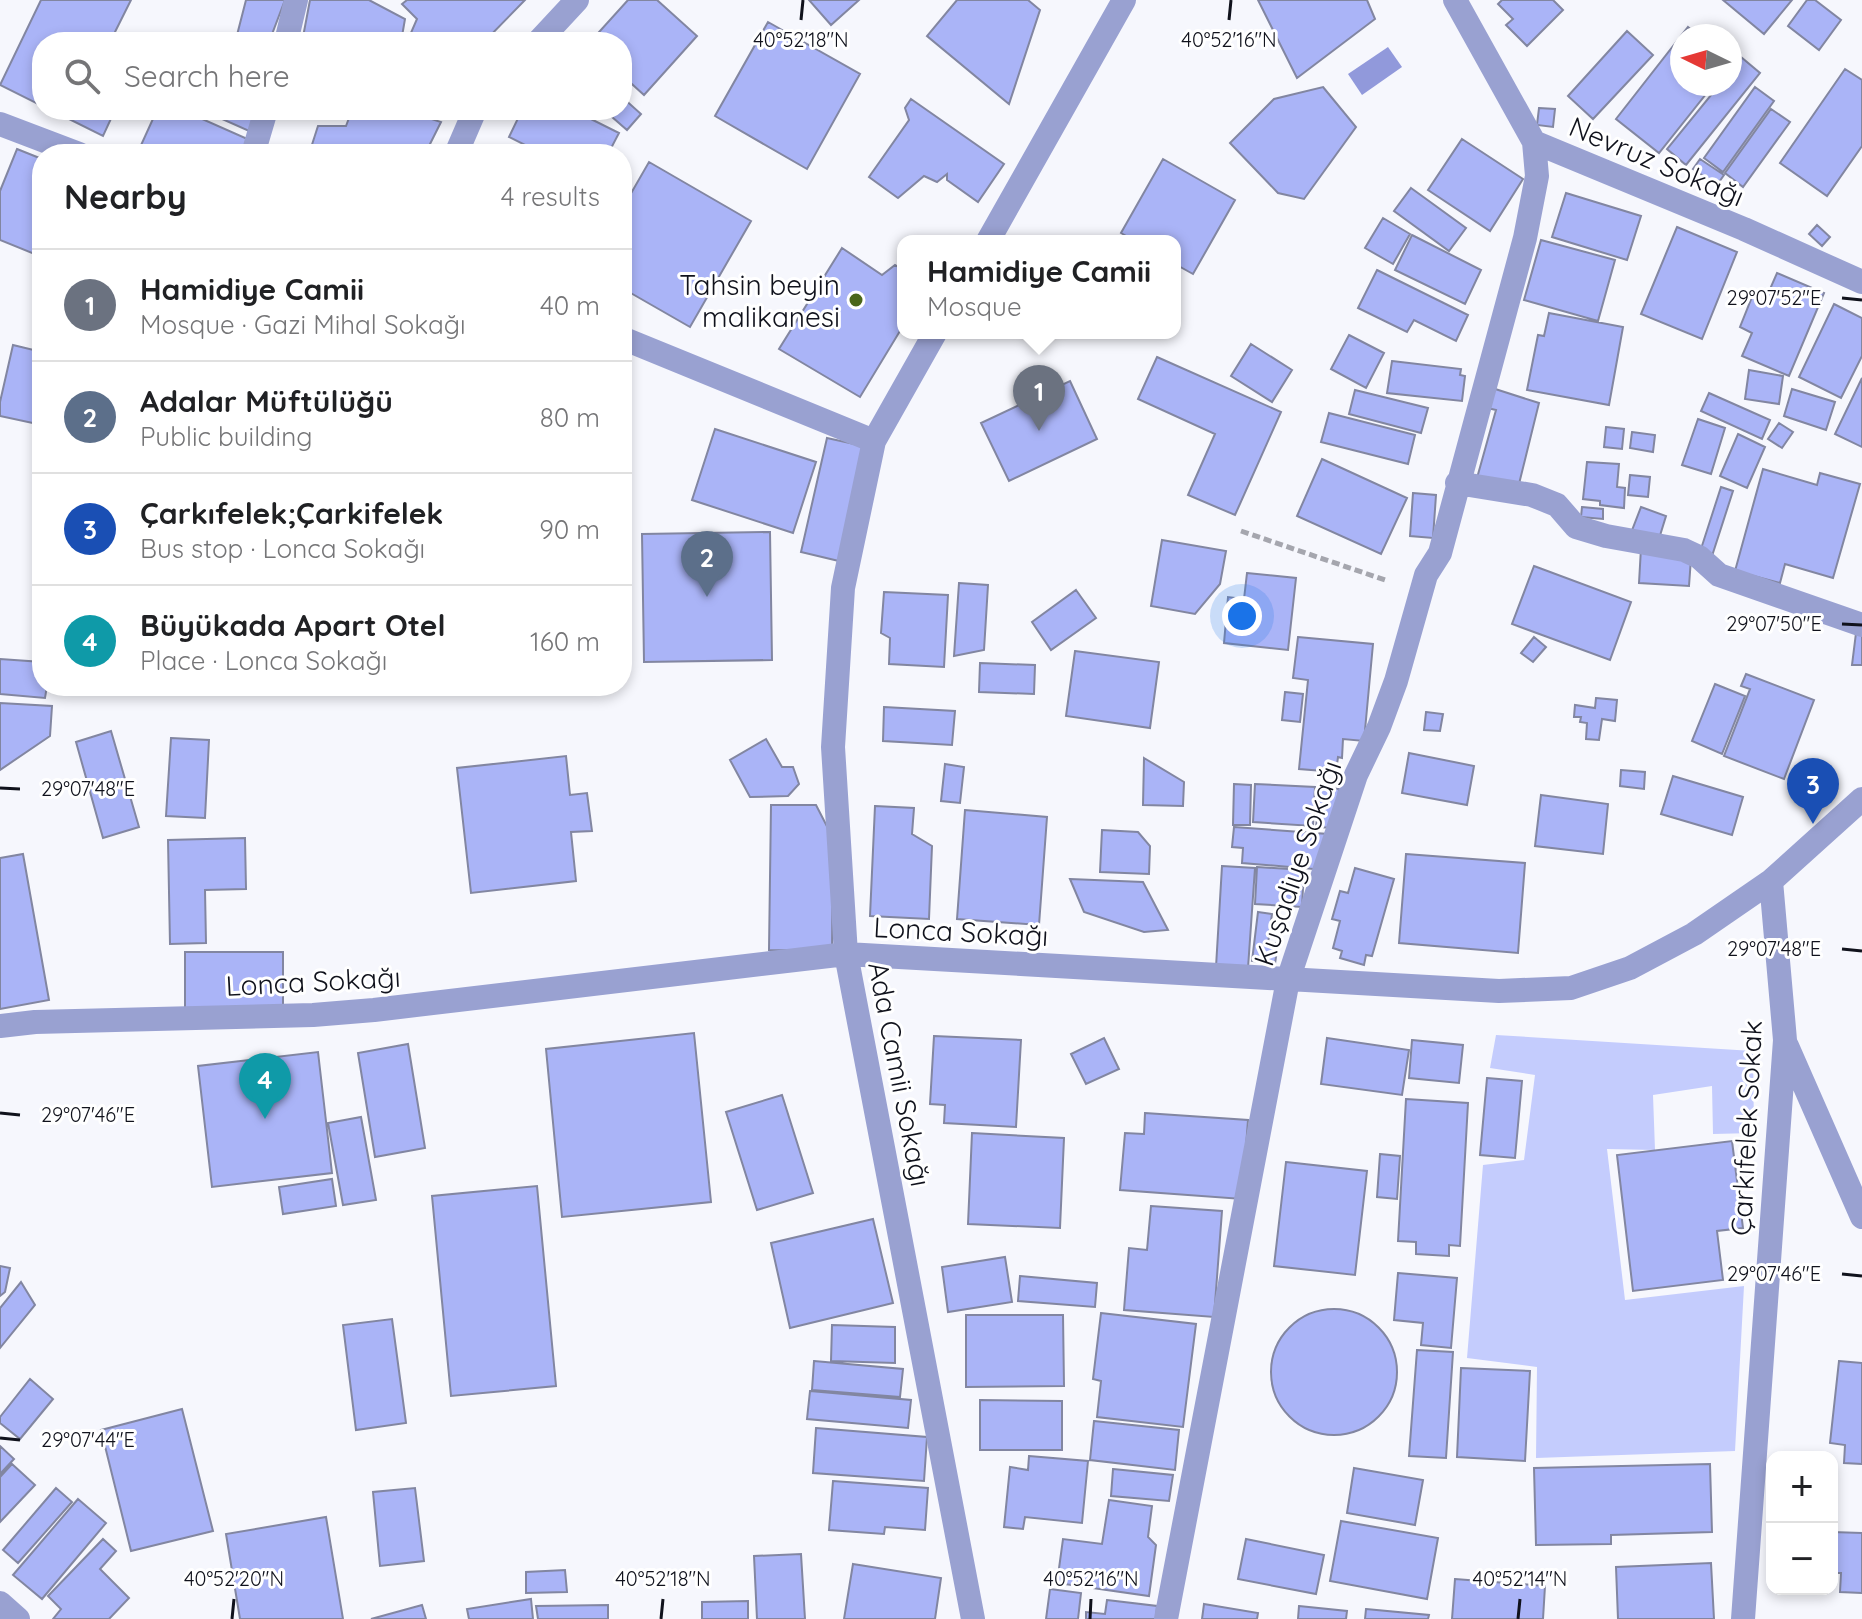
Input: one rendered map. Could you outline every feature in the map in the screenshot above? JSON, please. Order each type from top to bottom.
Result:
[{"type":"street","points":[[288,32],[296,0]]},
{"type":"street","points":[[547,32],[577,0]]},
{"type":"street","points":[[991,235],[1124,0]]},
{"type":"street","name":"Nevruz Sokağı","points":[[1455,0],[1534,142],[1744,229],[1862,282]]},
{"type":"street","points":[[256,144],[263,120]]},
{"type":"street","points":[[460,144],[471,120]]},
{"type":"street","points":[[0,124],[53,144]]},
{"type":"street","name":"Kuşadiye Sokağı","points":[[1166,1619],[1288,980],[1356,775],[1396,681],[1426,575],[1440,553],[1525,238],[1537,176],[1534,142]]},
{"type":"street","name":"Ada Camii Sokağı","points":[[932,339],[874,441],[843,588],[833,747],[846,954],[973,1619]]},
{"type":"street","points":[[632,342],[874,441]]},
{"type":"street","points":[[1457,483],[1532,495],[1557,505],[1576,527],[1606,536],[1684,550],[1699,557],[1719,575],[1862,625]]},
{"type":"street","name":"Lonca Sokağı","points":[[0,1026],[35,1022],[313,1015],[374,1010],[846,954],[1499,991],[1571,988],[1630,968],[1694,934],[1771,881],[1862,799]]},
{"type":"street","name":"Çarkıfelek Sokak","points":[[1743,1619],[1785,1040],[1771,881]]},
{"type":"street","points":[[1785,1040],[1862,1217]]},
{"type":"street","points":[[0,1603],[18,1619]]},
{"type":"path","points":[[1241,531],[1421,593]]},
{"type":"shaded area","points":[[1388,47],[1402,67],[1362,95],[1348,74]]},
{"type":"shaded area","points":[[1496,1035],[1753,1051],[1754,1133],[1713,1134],[1712,1086],[1653,1095],[1655,1150],[1607,1149],[1625,1300],[1744,1286],[1735,1451],[1536,1458],[1537,1367],[1467,1358],[1483,1165],[1524,1160],[1535,1075],[1490,1068]]},
{"type":"building","points":[[41,0],[131,0],[115,32],[32,32],[32,101],[0,85]]},
{"type":"building","points":[[246,0],[285,0],[273,32],[238,32]]},
{"type":"building","points":[[310,0],[369,0],[405,19],[403,32],[304,32]]},
{"type":"building","points":[[407,0],[525,0],[494,32],[411,32],[417,19],[402,4]]},
{"type":"building","points":[[628,0],[657,0],[697,36],[644,95],[632,84],[632,32],[599,32]]},
{"type":"building","points":[[809,0],[859,0],[831,25]]},
{"type":"building","points":[[957,0],[1028,0],[1040,10],[1009,104],[927,36]]},
{"type":"building","points":[[1258,0],[1367,0],[1375,19],[1297,78]]},
{"type":"building","points":[[1502,0],[1553,0],[1563,10],[1527,46],[1506,25],[1513,19],[1498,4]]},
{"type":"building","points":[[1723,0],[1792,0],[1764,34]]},
{"type":"building","points":[[1807,0],[1815,0],[1841,20],[1819,50],[1788,26]]},
{"type":"building","points":[[768,22],[860,74],[807,169],[715,116]]},
{"type":"building","points":[[1627,31],[1653,55],[1593,119],[1568,96]]},
{"type":"building","points":[[1670,50],[1670,96],[1704,96],[1659,153],[1616,119]]},
{"type":"building","points":[[1742,58],[1760,73],[1742,95]]},
{"type":"building","points":[[1845,69],[1862,80],[1862,146],[1827,196],[1780,163]]},
{"type":"building","points":[[1323,87],[1356,127],[1304,199],[1278,193],[1230,143],[1274,99]]},
{"type":"building","points":[[1755,87],[1774,101],[1723,172],[1704,158]]},
{"type":"building","points":[[1710,96],[1742,96],[1686,165],[1667,149]]},
{"type":"building","points":[[911,99],[1004,164],[978,202],[947,180],[947,174],[937,182],[924,176],[898,198],[869,177],[909,120],[905,108]]},
{"type":"building","points":[[632,106],[641,114],[627,130],[616,120],[632,120]]},
{"type":"building","points":[[1539,108],[1555,109],[1553,127],[1537,125]]},
{"type":"building","points":[[1771,109],[1790,122],[1743,187],[1725,173]]},
{"type":"building","points":[[71,120],[110,120],[103,136]]},
{"type":"building","points":[[152,120],[205,120],[252,141],[251,144],[142,144]]},
{"type":"building","points":[[224,120],[254,120],[249,131]]},
{"type":"building","points":[[348,120],[441,122],[430,144],[312,144],[318,126],[346,126]]},
{"type":"building","points":[[517,120],[593,120],[619,133],[613,144],[523,144],[509,137]]},
{"type":"building","points":[[1462,139],[1523,179],[1490,231],[1428,190]]},
{"type":"building","points":[[17,149],[32,155],[32,253],[0,240],[0,191]]},
{"type":"building","points":[[1163,159],[1235,200],[1193,274],[1181,267],[1181,235],[1121,233]]},
{"type":"building","points":[[1700,159],[1724,175],[1717,185],[1693,169]]},
{"type":"building","points":[[649,162],[751,221],[690,327],[632,294],[632,192]]},
{"type":"building","points":[[1411,188],[1466,228],[1449,251],[1394,211]]},
{"type":"building","points":[[1566,193],[1641,216],[1627,260],[1552,237]]},
{"type":"building","points":[[1383,218],[1410,234],[1393,264],[1365,248]]},
{"type":"building","points":[[1817,225],[1830,237],[1822,246],[1809,234]]},
{"type":"building","points":[[1677,227],[1737,252],[1702,339],[1641,314]]},
{"type":"building","points":[[1412,235],[1481,270],[1465,304],[1395,270]]},
{"type":"building","points":[[1541,240],[1615,260],[1598,321],[1524,300]]},
{"type":"building","name":"Tahsin beyin malikanesi","points":[[842,248],[882,275],[897,266],[897,336],[860,397],[779,349]]},
{"type":"building","points":[[1377,270],[1468,315],[1456,341],[1414,320],[1407,332],[1358,308]]},
{"type":"building","points":[[1777,273],[1824,293],[1789,376],[1742,356],[1752,333],[1740,327],[1752,297],[1764,303]]},
{"type":"building","points":[[1834,304],[1862,318],[1862,356],[1841,398],[1799,377]]},
{"type":"building","points":[[1549,313],[1623,327],[1609,405],[1527,390],[1538,335],[1544,336]]},
{"type":"building","points":[[1349,335],[1384,353],[1366,388],[1331,369]]},
{"type":"building","points":[[1251,344],[1292,370],[1272,402],[1231,376]]},
{"type":"building","points":[[13,345],[32,350],[32,423],[0,416],[0,402]]},
{"type":"building","points":[[1157,357],[1281,412],[1235,515],[1188,495],[1215,434],[1138,399]]},
{"type":"building","points":[[1392,361],[1461,369],[1460,375],[1465,376],[1462,401],[1387,393]]},
{"type":"building","points":[[1749,370],[1783,376],[1779,404],[1745,399]]},
{"type":"building","points":[[1862,378],[1862,447],[1835,434]]},
{"type":"building","points":[[1070,381],[1097,439],[1009,481],[981,423]]},
{"type":"building","points":[[1489,387],[1539,403],[1518,488],[1477,478],[1496,410],[1483,407]]},
{"type":"building","points":[[1792,389],[1835,402],[1826,430],[1784,416]]},
{"type":"building","points":[[1355,390],[1428,408],[1421,433],[1349,414]]},
{"type":"building","points":[[1709,393],[1770,420],[1762,439],[1701,411]]},
{"type":"building","points":[[1329,413],[1415,435],[1408,464],[1321,442]]},
{"type":"building","points":[[1698,419],[1725,428],[1711,474],[1682,465]]},
{"type":"building","points":[[1779,423],[1793,432],[1782,448],[1768,439]]},
{"type":"building","points":[[1606,427],[1624,429],[1622,449],[1604,447]]},
{"type":"building","points":[[715,429],[816,462],[793,533],[692,500]]},
{"type":"building","points":[[1632,432],[1655,435],[1653,452],[1630,448]]},
{"type":"building","points":[[1738,434],[1765,447],[1747,488],[1720,476]]},
{"type":"building","points":[[827,438],[868,447],[843,562],[801,552]]},
{"type":"building","points":[[1322,459],[1407,498],[1381,554],[1297,516]]},
{"type":"building","points":[[1587,462],[1619,464],[1617,487],[1625,488],[1624,508],[1583,499]]},
{"type":"building","points":[[1763,469],[1817,485],[1820,473],[1860,484],[1833,578],[1785,564],[1780,583],[1735,571]]},
{"type":"building","points":[[1630,475],[1650,477],[1648,497],[1628,495]]},
{"type":"building","points":[[1721,487],[1733,491],[1712,556],[1700,552]]},
{"type":"building","points":[[1413,493],[1436,495],[1433,538],[1410,536]]},
{"type":"building","points":[[1582,507],[1603,509],[1603,519],[1581,517]]},
{"type":"building","points":[[1641,507],[1666,516],[1658,542],[1631,533]]},
{"type":"building","points":[[770,532],[772,660],[644,662],[642,534]]},
{"type":"building","points":[[1162,540],[1226,551],[1220,584],[1195,614],[1151,606]]},
{"type":"building","points":[[1641,548],[1691,558],[1689,586],[1639,583]]},
{"type":"building","points":[[1534,566],[1631,602],[1610,660],[1512,624]]},
{"type":"building","points":[[1247,573],[1296,578],[1288,650],[1224,643],[1228,597],[1244,599]]},
{"type":"building","points":[[959,583],[988,585],[984,650],[954,656]]},
{"type":"building","points":[[1076,590],[1096,618],[1051,650],[1032,622]]},
{"type":"building","points":[[884,592],[948,595],[944,667],[889,664],[890,638],[881,633]]},
{"type":"building","points":[[1856,633],[1862,633],[1862,665],[1852,665]]},
{"type":"building","points":[[1298,637],[1373,644],[1364,741],[1343,739],[1342,758],[1338,757],[1336,772],[1299,769],[1308,680],[1293,678]]},
{"type":"building","points":[[1534,637],[1546,647],[1533,662],[1521,653]]},
{"type":"building","points":[[1075,651],[1159,662],[1150,728],[1066,716]]},
{"type":"building","points":[[0,659],[32,661],[32,696],[45,698],[0,694]]},
{"type":"building","points":[[980,663],[1035,665],[1034,694],[979,692]]},
{"type":"building","points":[[1746,674],[1814,700],[1784,779],[1724,756],[1750,689],[1741,686]]},
{"type":"building","points":[[1715,684],[1745,696],[1722,754],[1692,741]]},
{"type":"building","points":[[1285,692],[1303,694],[1300,722],[1282,720]]},
{"type":"building","points":[[1596,698],[1617,700],[1615,721],[1602,719],[1599,740],[1586,739],[1587,723],[1580,722],[1581,717],[1574,717],[1575,705],[1595,708]]},
{"type":"building","points":[[0,703],[52,706],[50,736],[0,770]]},
{"type":"building","points":[[884,707],[955,711],[952,745],[883,741]]},
{"type":"building","points":[[1426,712],[1443,714],[1440,731],[1424,730]]},
{"type":"building","points":[[111,731],[139,827],[103,838],[76,742]]},
{"type":"building","points":[[171,738],[209,740],[205,818],[166,816]]},
{"type":"building","points":[[766,739],[782,767],[793,767],[799,784],[788,796],[750,797],[730,760]]},
{"type":"building","points":[[1409,753],[1474,766],[1467,805],[1402,793]]},
{"type":"building","points":[[566,756],[570,795],[587,793],[592,831],[571,832],[576,881],[471,893],[457,768]]},
{"type":"building","points":[[1144,758],[1184,782],[1183,806],[1143,805]]},
{"type":"building","points":[[945,764],[964,767],[960,803],[941,801]]},
{"type":"building","points":[[1621,770],[1645,772],[1644,789],[1620,786]]},
{"type":"building","points":[[1673,776],[1743,797],[1732,835],[1661,814]]},
{"type":"building","points":[[1234,784],[1251,785],[1250,825],[1233,825]]},
{"type":"building","points":[[1255,784],[1315,787],[1313,826],[1253,822]]},
{"type":"building","points":[[1321,787],[1339,789],[1336,828],[1316,827]]},
{"type":"building","points":[[1541,795],[1608,804],[1603,854],[1535,846]]},
{"type":"building","points":[[771,805],[816,805],[833,838],[832,951],[769,950]]},
{"type":"building","points":[[875,806],[914,808],[912,834],[932,846],[929,919],[870,916]]},
{"type":"building","points":[[965,810],[1047,817],[1039,925],[957,919]]},
{"type":"building","points":[[1234,827],[1328,834],[1325,870],[1242,863],[1243,848],[1232,847]]},
{"type":"building","points":[[1102,830],[1138,832],[1150,846],[1149,874],[1100,872]]},
{"type":"building","points":[[245,838],[246,889],[205,890],[206,943],[170,944],[168,840]]},
{"type":"building","points":[[23,854],[49,1000],[0,1009],[0,858]]},
{"type":"building","points":[[1406,854],[1525,863],[1518,953],[1399,943]]},
{"type":"building","points":[[1222,866],[1255,868],[1248,968],[1216,967]]},
{"type":"building","points":[[1257,867],[1304,870],[1302,907],[1255,904]]},
{"type":"building","points":[[1355,868],[1394,879],[1372,956],[1366,955],[1364,965],[1340,958],[1342,951],[1333,948],[1340,921],[1332,919],[1340,891],[1348,893]]},
{"type":"building","points":[[1070,879],[1143,882],[1168,930],[1144,932],[1084,912]]},
{"type":"building","points":[[1258,912],[1272,914],[1268,943],[1278,943],[1275,964],[1252,961]]},
{"type":"building","points":[[185,952],[283,952],[283,1011],[185,1011]]},
{"type":"building","points":[[694,1033],[711,1202],[562,1217],[546,1049]]},
{"type":"building","points":[[934,1036],[1021,1040],[1016,1127],[944,1123],[945,1105],[930,1104]]},
{"type":"building","points":[[1104,1038],[1119,1069],[1086,1084],[1071,1054]]},
{"type":"building","points":[[1327,1038],[1409,1050],[1402,1095],[1321,1084]]},
{"type":"building","points":[[1412,1040],[1463,1045],[1459,1083],[1409,1078]]},
{"type":"building","points":[[408,1044],[425,1148],[375,1157],[358,1053]]},
{"type":"building","points":[[318,1052],[332,1173],[212,1187],[198,1066]]},
{"type":"building","points":[[1487,1078],[1522,1081],[1515,1158],[1480,1155]]},
{"type":"building","points":[[782,1095],[813,1193],[757,1210],[726,1112]]},
{"type":"building","points":[[1406,1099],[1468,1103],[1460,1246],[1449,1245],[1449,1256],[1416,1254],[1416,1242],[1398,1241]]},
{"type":"building","points":[[1145,1113],[1248,1120],[1242,1199],[1120,1190],[1125,1133],[1144,1134]]},
{"type":"building","points":[[361,1117],[376,1200],[343,1205],[328,1123]]},
{"type":"building","points":[[972,1133],[1064,1138],[1060,1228],[968,1224]]},
{"type":"building","points":[[1732,1141],[1743,1228],[1717,1231],[1723,1280],[1633,1291],[1617,1155]]},
{"type":"building","points":[[1380,1154],[1400,1156],[1397,1199],[1377,1197]]},
{"type":"building","points":[[1286,1162],[1367,1171],[1355,1275],[1274,1266]]},
{"type":"building","points":[[332,1179],[336,1206],[283,1214],[279,1187]]},
{"type":"building","points":[[537,1186],[556,1386],[451,1396],[432,1196]]},
{"type":"building","points":[[1151,1206],[1222,1211],[1214,1317],[1124,1310],[1129,1248],[1147,1250]]},
{"type":"building","points":[[873,1219],[893,1303],[790,1328],[771,1243]]},
{"type":"building","points":[[1005,1257],[1012,1302],[948,1312],[942,1267]]},
{"type":"building","points":[[0,1266],[10,1268],[5,1292],[0,1296]]},
{"type":"building","points":[[1398,1273],[1457,1278],[1451,1348],[1421,1345],[1423,1323],[1394,1320]]},
{"type":"building","points":[[1020,1276],[1097,1283],[1095,1307],[1018,1301]]},
{"type":"building","points":[[21,1282],[35,1305],[0,1348],[0,1308]]},
{"type":"building","points":[[1334,1309],[1358,1314],[1378,1328],[1392,1348],[1397,1372],[1392,1396],[1378,1416],[1358,1430],[1334,1435],[1310,1430],[1290,1416],[1276,1396],[1271,1372],[1276,1348],[1290,1328],[1310,1314]]},
{"type":"building","points":[[1101,1313],[1196,1324],[1183,1427],[1097,1417],[1101,1381],[1093,1379]]},
{"type":"building","points":[[966,1315],[1063,1315],[1064,1386],[966,1387]]},
{"type":"building","points":[[392,1319],[406,1423],[356,1430],[343,1325]]},
{"type":"building","points":[[832,1325],[895,1327],[895,1363],[831,1361]]},
{"type":"building","points":[[1417,1350],[1453,1352],[1446,1458],[1409,1456]]},
{"type":"building","points":[[814,1361],[903,1369],[900,1397],[812,1390]]},
{"type":"building","points":[[1839,1361],[1862,1363],[1862,1464],[1844,1463],[1845,1445],[1830,1443]]},
{"type":"building","points":[[1461,1368],[1530,1371],[1525,1461],[1457,1457]]},
{"type":"building","points":[[30,1379],[53,1399],[20,1439],[0,1423],[0,1417]]},
{"type":"building","points":[[810,1391],[911,1400],[908,1428],[807,1419]]},
{"type":"building","points":[[980,1400],[1062,1401],[1062,1450],[980,1450]]},
{"type":"building","points":[[182,1409],[213,1531],[131,1551],[101,1430]]},
{"type":"building","points":[[1094,1421],[1179,1430],[1175,1470],[1090,1460]]},
{"type":"building","points":[[816,1428],[927,1437],[924,1481],[813,1473]]},
{"type":"building","points":[[0,1446],[14,1459],[0,1474]]},
{"type":"building","points":[[1029,1456],[1088,1461],[1082,1523],[1025,1517],[1023,1529],[1004,1527],[1010,1467],[1028,1470]]},
{"type":"building","points":[[12,1464],[35,1485],[0,1522],[0,1477]]},
{"type":"building","points":[[1710,1464],[1712,1532],[1611,1535],[1611,1544],[1536,1545],[1534,1468]]},
{"type":"building","points":[[1354,1468],[1423,1480],[1415,1525],[1347,1513]]},
{"type":"building","points":[[1113,1469],[1173,1475],[1169,1501],[1111,1496]]},
{"type":"building","points":[[833,1481],[928,1488],[925,1530],[885,1527],[884,1534],[829,1530]]},
{"type":"building","points":[[56,1488],[72,1502],[18,1563],[3,1550]]},
{"type":"building","points":[[415,1488],[424,1561],[380,1566],[373,1492]]},
{"type":"building","points":[[78,1499],[106,1523],[42,1599],[13,1575]]},
{"type":"building","points":[[1109,1500],[1152,1506],[1148,1537],[1156,1545],[1149,1596],[1057,1583],[1063,1539],[1102,1544]]},
{"type":"building","points":[[326,1517],[343,1619],[240,1619],[226,1534]]},
{"type":"building","points":[[1341,1521],[1438,1538],[1427,1599],[1330,1581]]},
{"type":"building","points":[[1838,1532],[1862,1533],[1862,1593],[1840,1592],[1841,1573],[1838,1573]]},
{"type":"building","points":[[103,1539],[116,1551],[100,1569],[129,1598],[109,1619],[53,1619],[61,1609],[48,1596]]},
{"type":"building","points":[[1246,1539],[1324,1555],[1316,1594],[1238,1579]]},
{"type":"building","points":[[801,1554],[805,1619],[757,1619],[754,1556]]},
{"type":"building","points":[[1711,1563],[1714,1619],[1618,1619],[1616,1567]]},
{"type":"building","points":[[853,1564],[941,1578],[935,1619],[844,1619]]},
{"type":"building","points":[[565,1570],[567,1592],[526,1593],[526,1572]]},
{"type":"building","points":[[1455,1579],[1545,1586],[1543,1619],[1452,1619]]},
{"type":"building","points":[[1050,1589],[1081,1593],[1078,1619],[1046,1619]]},
{"type":"building","points":[[531,1599],[533,1619],[469,1619],[467,1609]]},
{"type":"building","points":[[1107,1600],[1157,1606],[1156,1619],[1086,1619],[1086,1612],[1105,1614]]},
{"type":"building","points":[[748,1601],[748,1619],[702,1619],[702,1602]]},
{"type":"building","points":[[1204,1604],[1258,1613],[1257,1619],[1202,1619]]},
{"type":"building","points":[[422,1605],[426,1619],[371,1619]]},
{"type":"building","points":[[608,1605],[608,1619],[538,1619],[536,1606]]},
{"type":"building","points":[[1299,1606],[1347,1611],[1346,1619],[1298,1619]]},
{"type":"building","points":[[1366,1609],[1429,1615],[1428,1619],[1365,1619]]},
{"type":"place","name":"Tahsin beyin malikanesi","points":[[856,300]]},
{"type":"place","name":"Hamidiye Camii","points":[[1039,431]]},
{"type":"place","name":"Adalar Müftülüğü","points":[[707,597]]},
{"type":"place","name":"Çarkıfelek;Çarkifelek","points":[[1813,824]]},
{"type":"place","name":"Büyükada Apart Otel","points":[[265,1119]]}]
